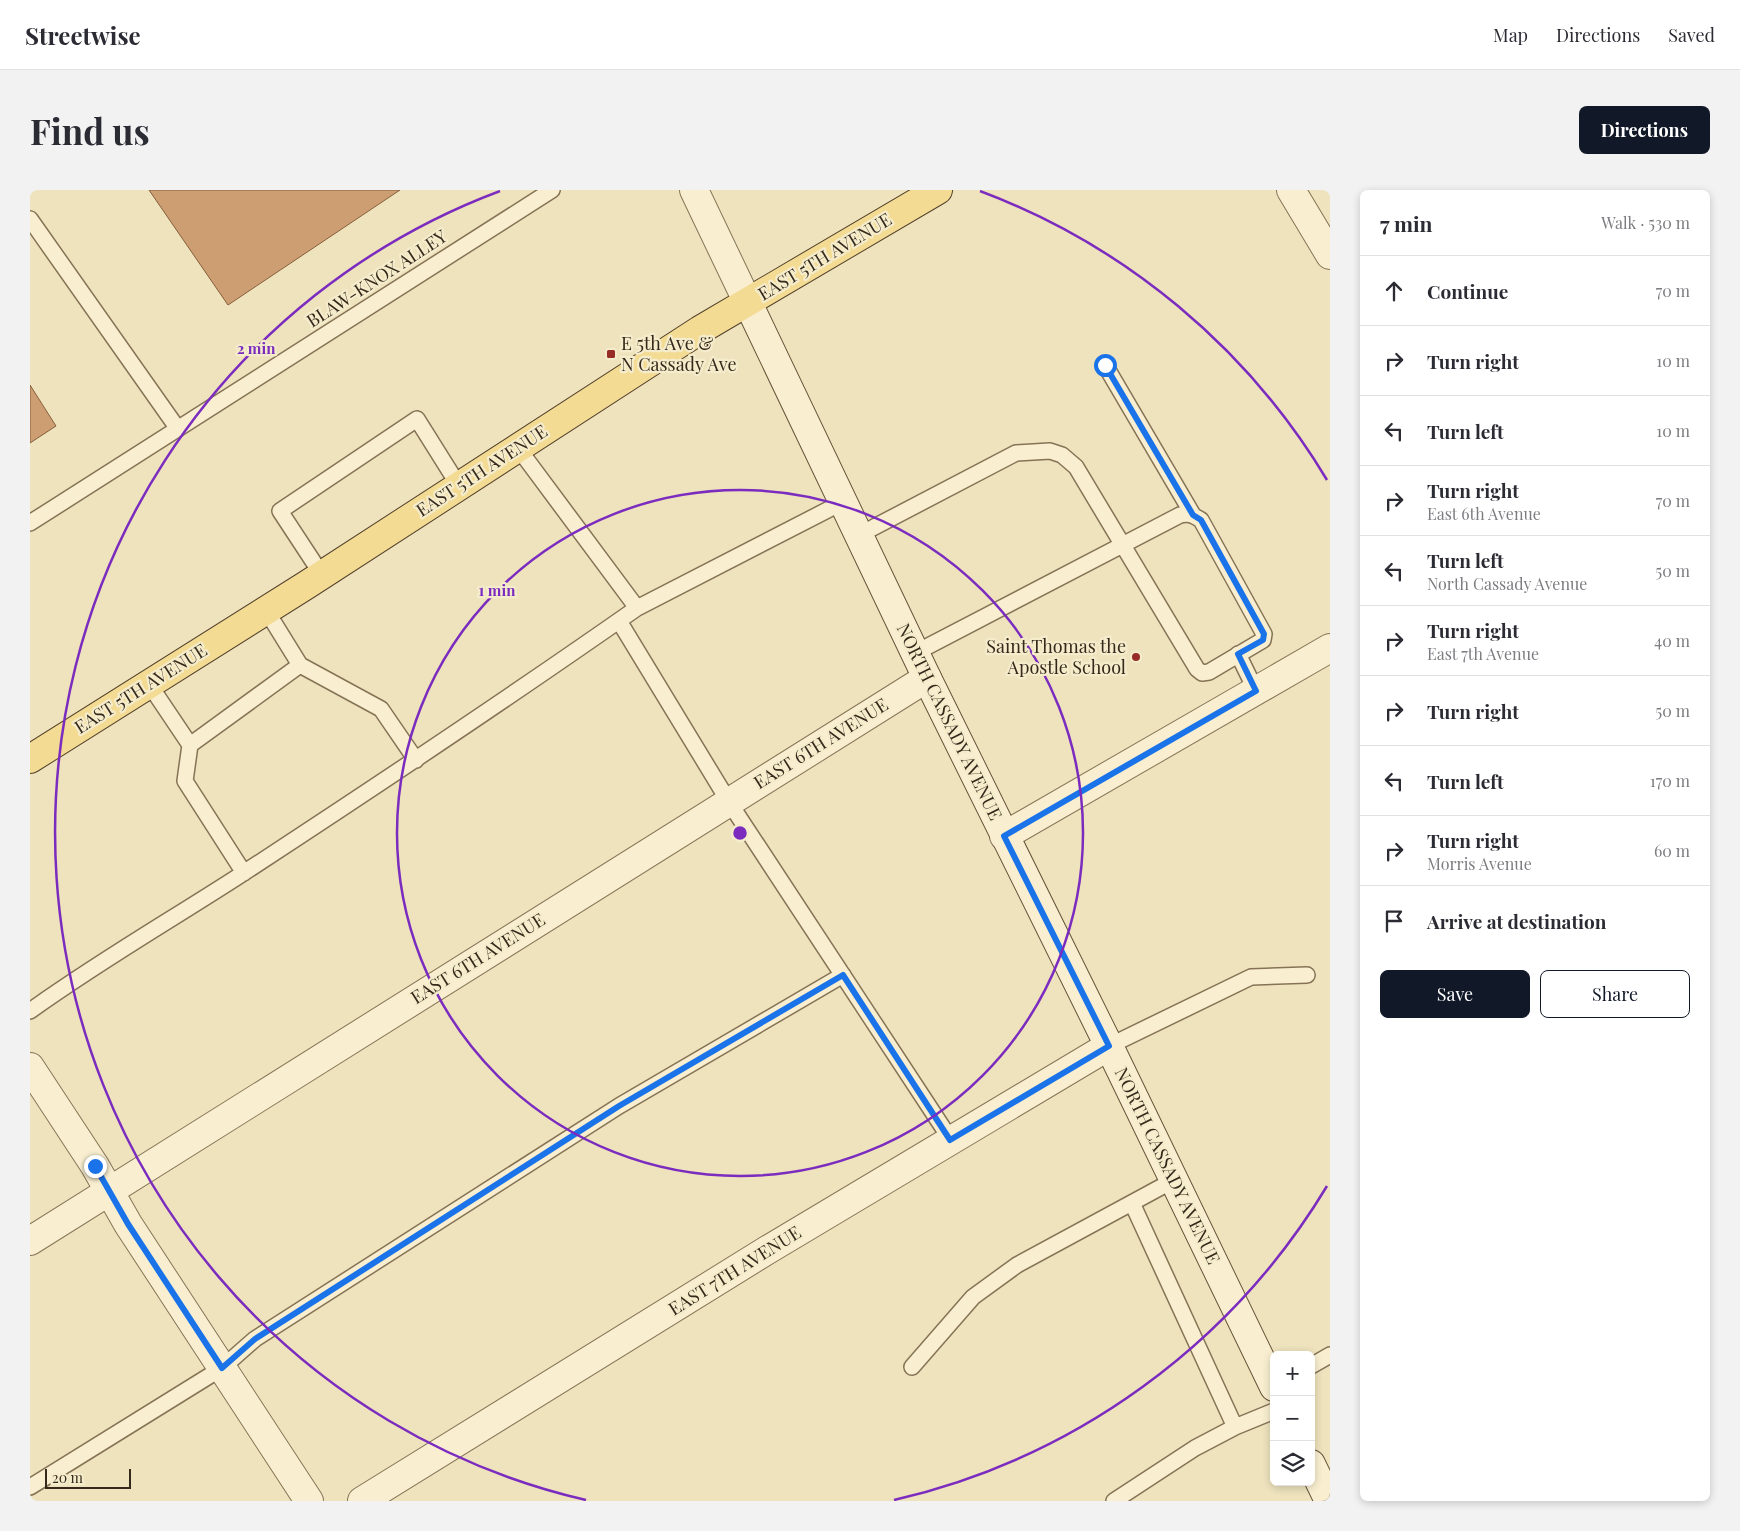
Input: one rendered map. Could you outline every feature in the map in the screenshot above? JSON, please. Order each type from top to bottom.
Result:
[{"type":"main road","name":"EAST 5TH AVENUE","points":[[30,759],[322,575],[700,330],[938,190]]},
{"type":"street","name":"NORTH CASSADY AVENUE","points":[[694,190],[927,678],[1270,1378]]},
{"type":"street","points":[[1291,190],[1326,241]]},
{"type":"street","points":[[1004,836],[1330,648]]},
{"type":"street","name":"EAST 6TH AVENUE","points":[[30,1241],[927,678]]},
{"type":"street","name":"EAST 7TH AVENUE","points":[[362,1501],[769,1249],[1109,1046]]},
{"type":"street","points":[[30,1067],[95,1166],[128,1224],[309,1501]]},
{"type":"street","points":[[1315,1472],[1329,1501]]},
{"type":"lane","name":"BLAW-KNOX ALLEY","points":[[30,523],[552,190]]},
{"type":"lane","points":[[30,219],[178,428]]},
{"type":"lane","points":[[1105,365],[1193,515]]},
{"type":"lane","points":[[322,575],[280,510],[417,419],[459,486]]},
{"type":"lane","points":[[518,448],[637,608]]},
{"type":"lane","points":[[859,535],[1016,453],[1050,451],[1062,455],[1076,467],[1123,545],[1197,669],[1202,673],[1209,672],[1263,640],[1264,634],[1201,520],[1187,514],[1180,515],[1123,545],[915,652]]},
{"type":"lane","points":[[30,1011],[75,979],[244,873],[416,760],[637,608],[843,502]]},
{"type":"lane","points":[[266,610],[300,665],[382,710],[416,760]]},
{"type":"lane","points":[[619,621],[729,802],[950,1140]]},
{"type":"lane","points":[[1238,654],[1256,691]]},
{"type":"lane","points":[[190,745],[300,665]]},
{"type":"lane","points":[[149,684],[190,745],[185,781],[244,873]]},
{"type":"lane","points":[[30,1487],[222,1368],[255,1339],[619,1106],[843,975]]},
{"type":"lane","points":[[1109,1046],[1251,977],[1307,975]]},
{"type":"lane","points":[[912,1367],[973,1297],[1017,1265],[1174,1180]]},
{"type":"lane","points":[[1132,1203],[1235,1427]]},
{"type":"lane","points":[[1315,1364],[1330,1355]]},
{"type":"lane","points":[[1114,1501],[1195,1448],[1235,1427],[1270,1413]]},
{"type":"building","points":[[149,190],[400,190],[228,305]]},
{"type":"building","points":[[30,385],[56,426],[30,443]]},
{"type":"place","name":"E 5th Ave & N Cassady Ave","points":[[611,354]]},
{"type":"place","name":"Saint Thomas the Apostle School","points":[[1136,657]]},
{"type":"route","points":[[95,1166],[128,1224],[222,1368],[255,1339],[619,1106],[843,975],[950,1140],[1109,1046],[1004,836],[1256,691],[1238,654],[1263,640],[1264,634],[1201,520],[1193,515],[1105,365]]}]
